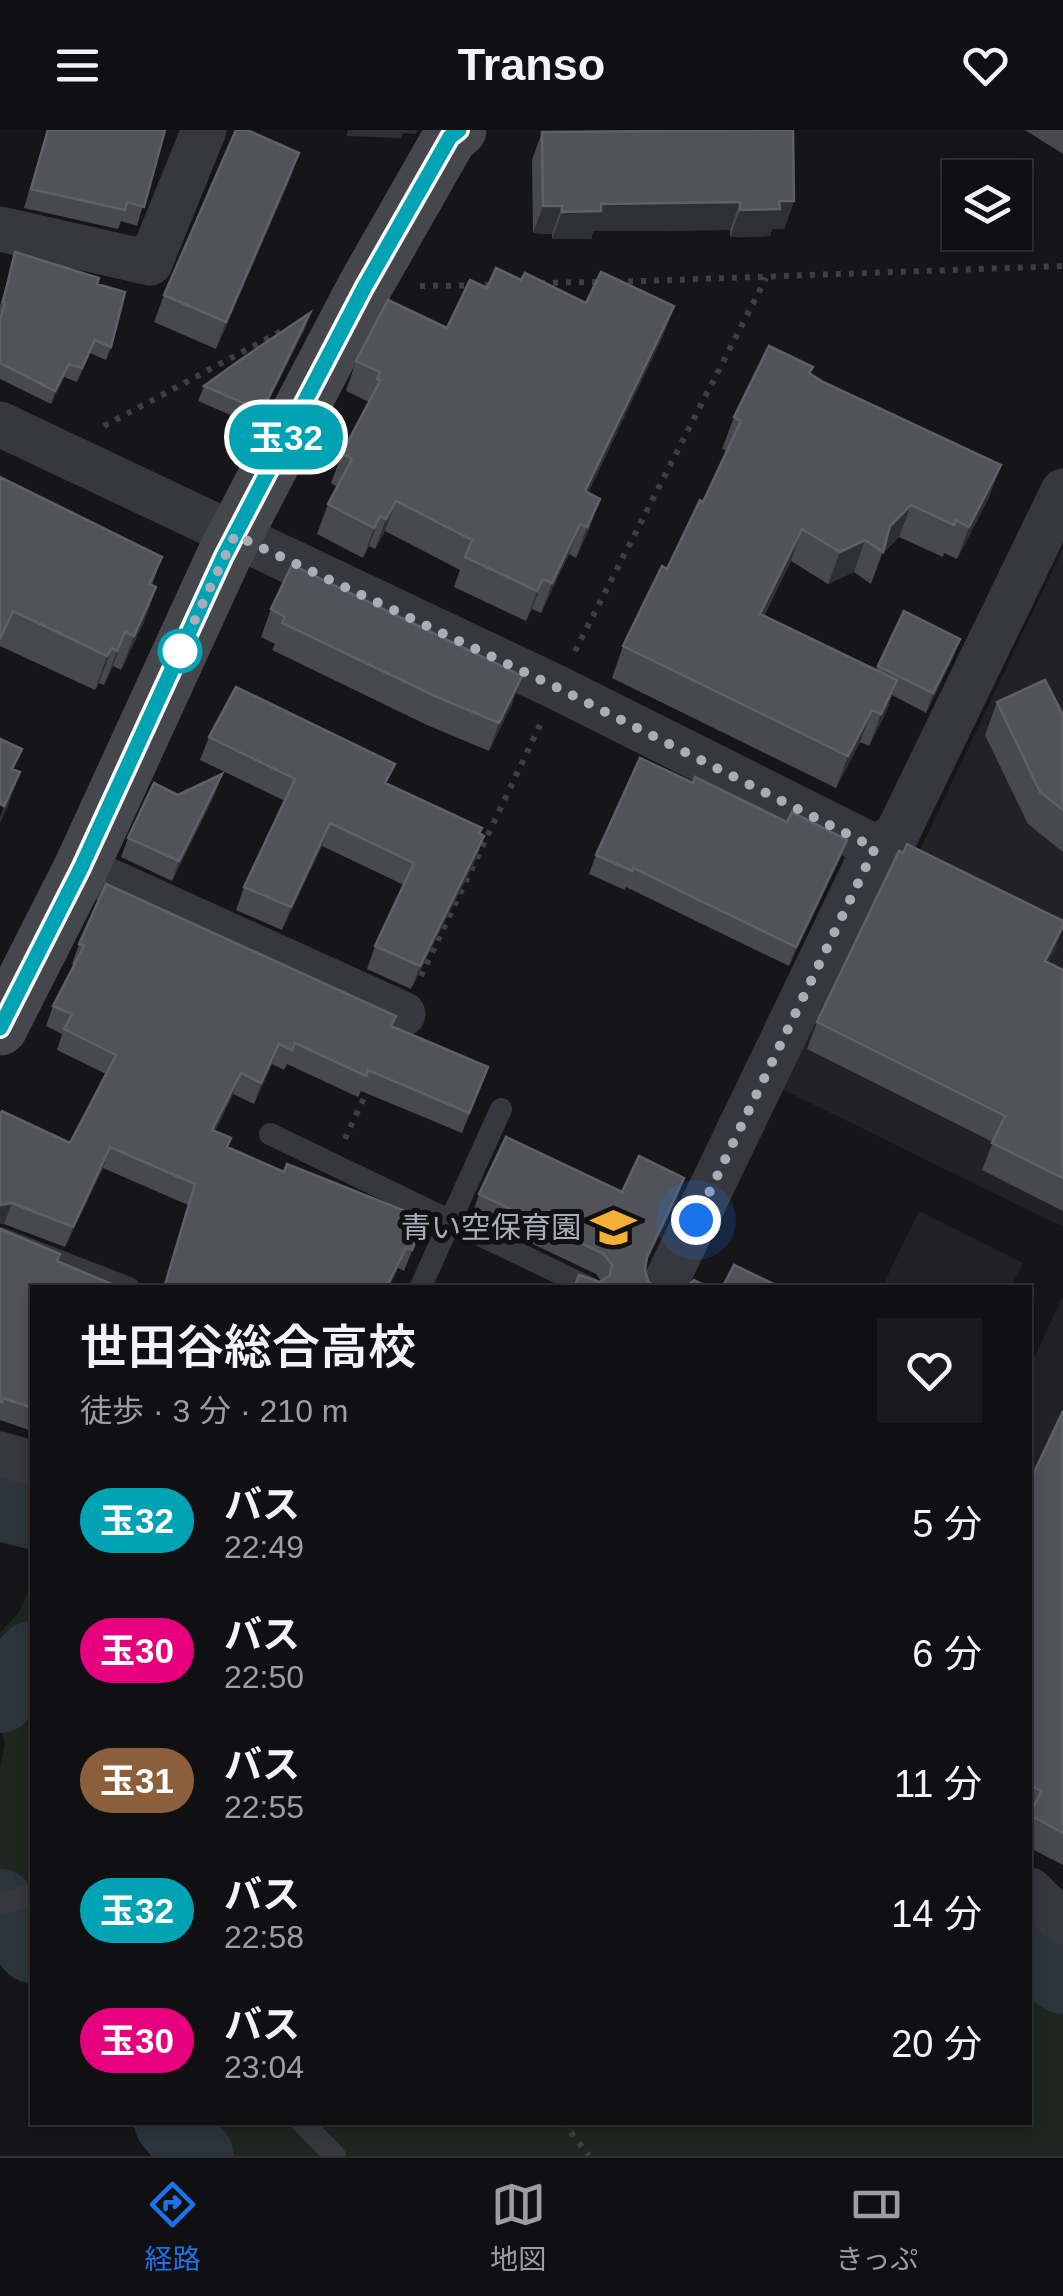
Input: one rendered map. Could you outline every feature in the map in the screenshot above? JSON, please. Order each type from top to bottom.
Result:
[{"type":"street","points":[[0,230],[150,264],[204,130]]},
{"type":"street","points":[[0,1028],[81,868],[235,535],[364,288],[450,137],[458,130]]},
{"type":"street","points":[[0,424],[558,688],[875,848]]},
{"type":"street","points":[[664,1285],[875,848],[896,836],[1063,491]]},
{"type":"street","points":[[81,868],[402,1014]]},
{"type":"street","points":[[0,1454],[30,1462]]},
{"type":"street","points":[[1032,1892],[1063,1922]]},
{"type":"lane","points":[[421,1285],[501,1109]]},
{"type":"lane","points":[[270,1134],[584,1285]]},
{"type":"lane","points":[[0,1238],[121,1285]]},
{"type":"lane","points":[[305,2125],[336,2156]]},
{"type":"path","points":[[536,284],[1063,266]]},
{"type":"path","points":[[364,288],[498,284]]},
{"type":"path","points":[[97,429],[297,323]]},
{"type":"path","points":[[566,2125],[590,2156]]},
{"type":"shaded area","points":[[1063,548],[1063,1227],[778,1087],[888,864],[918,854]]},
{"type":"shaded area","points":[[919,1211],[1023,1263],[1012,1285],[883,1285]]},
{"type":"shaded area","points":[[1063,1296],[1063,1551],[1032,1535],[1032,1362]]},
{"type":"shaded area","points":[[30,1587],[30,1893],[18,1877],[0,1872],[0,1770],[5,1742],[0,1729],[0,1633],[19,1612]]},
{"type":"shaded area","points":[[1032,1970],[1063,1993],[1063,2156],[226,2156],[201,2125],[1032,2125]]},
{"type":"building","points":[[48,130],[165,130],[144,207],[127,202],[125,210],[31,189]]},
{"type":"building","points":[[236,130],[247,130],[299,153],[226,322],[164,295]]},
{"type":"building","points":[[793,130],[794,201],[779,201],[780,209],[740,210],[740,202],[601,204],[601,211],[562,212],[562,206],[543,206],[542,132]]},
{"type":"building","points":[[15,252],[99,278],[97,284],[125,292],[111,347],[95,340],[82,368],[69,364],[55,391],[0,363],[0,320]]},
{"type":"building","points":[[496,268],[521,280],[525,273],[586,303],[601,272],[674,306],[585,491],[600,499],[587,527],[580,524],[552,583],[543,579],[537,591],[465,557],[472,540],[396,501],[386,519],[380,516],[374,528],[328,504],[352,459],[342,453],[380,381],[380,372],[356,361],[388,300],[447,328],[470,280],[487,288]]},
{"type":"building","points":[[310,313],[262,411],[204,386],[243,358]]},
{"type":"building","points":[[769,346],[813,367],[809,373],[823,382],[1001,465],[969,527],[956,520],[954,525],[911,505],[890,526],[883,552],[865,540],[840,552],[802,529],[760,614],[897,680],[881,714],[872,710],[848,756],[623,646],[662,566],[667,569],[700,500],[703,502],[741,421],[734,417]]},
{"type":"building","points":[[0,477],[162,557],[149,584],[156,587],[134,636],[125,632],[117,651],[112,648],[107,656],[13,611],[0,639]]},
{"type":"building","points":[[292,565],[522,676],[499,723],[282,623],[285,617],[271,609]]},
{"type":"building","points":[[904,611],[960,639],[933,693],[878,666]]},
{"type":"building","points":[[1045,680],[1063,715],[1063,810],[1040,792],[997,702]]},
{"type":"building","points":[[236,687],[395,764],[385,783],[482,828],[479,833],[484,836],[420,966],[375,946],[414,863],[330,823],[291,907],[244,887],[295,779],[209,737]]},
{"type":"building","points":[[0,739],[22,749],[12,769],[20,772],[4,806],[0,804]]},
{"type":"building","points":[[640,758],[693,783],[695,777],[787,822],[792,812],[847,840],[796,947],[633,868],[632,871],[596,855]]},
{"type":"building","points":[[222,774],[179,861],[128,838],[154,783],[178,795]]},
{"type":"building","points":[[907,844],[1063,921],[1045,961],[1063,970],[1063,1178],[992,1143],[1005,1116],[817,1022],[899,851],[903,853]]},
{"type":"building","points":[[106,884],[396,1016],[391,1026],[488,1067],[469,1113],[368,1070],[366,1076],[295,1043],[292,1050],[279,1044],[261,1083],[241,1073],[212,1130],[231,1138],[227,1147],[284,1172],[287,1164],[425,1219],[412,1250],[406,1248],[388,1285],[165,1285],[195,1184],[110,1147],[73,1227],[12,1203],[0,1205],[2,1111],[70,1143],[116,1055],[64,1029],[72,1014],[53,1006],[84,946],[79,944]]},
{"type":"building","points":[[506,1137],[622,1192],[639,1156],[684,1178],[647,1257],[645,1270],[652,1285],[575,1285],[579,1275],[600,1282],[610,1275],[612,1265],[604,1254],[479,1194]]},
{"type":"building","points":[[0,1229],[60,1254],[57,1261],[114,1285],[30,1285],[30,1407],[3,1398],[0,1402]]},
{"type":"building","points":[[734,1265],[776,1285],[724,1285]]},
{"type":"building","points":[[1063,1411],[1063,1833],[1032,1816],[1041,1791],[1032,1786],[1032,1477]]},
{"type":"waterway","points":[[0,1505],[30,1512]]},
{"type":"waterway","points":[[0,1697],[30,1660]]},
{"type":"waterway","points":[[0,1905],[30,1944]]},
{"type":"waterway","points":[[1032,1955],[1063,1978]]},
{"type":"waterway","points":[[172,2125],[198,2156]]},
{"type":"bus line","name":"玉32","points":[[0,1028],[81,868],[224,556],[364,288],[450,137],[459,130]]},
{"type":"place","name":"青い空保育園","points":[[614,1227]]},
{"type":"route","points":[[180,651],[176,660],[235,535],[558,688],[875,848],[696,1220]]}]
